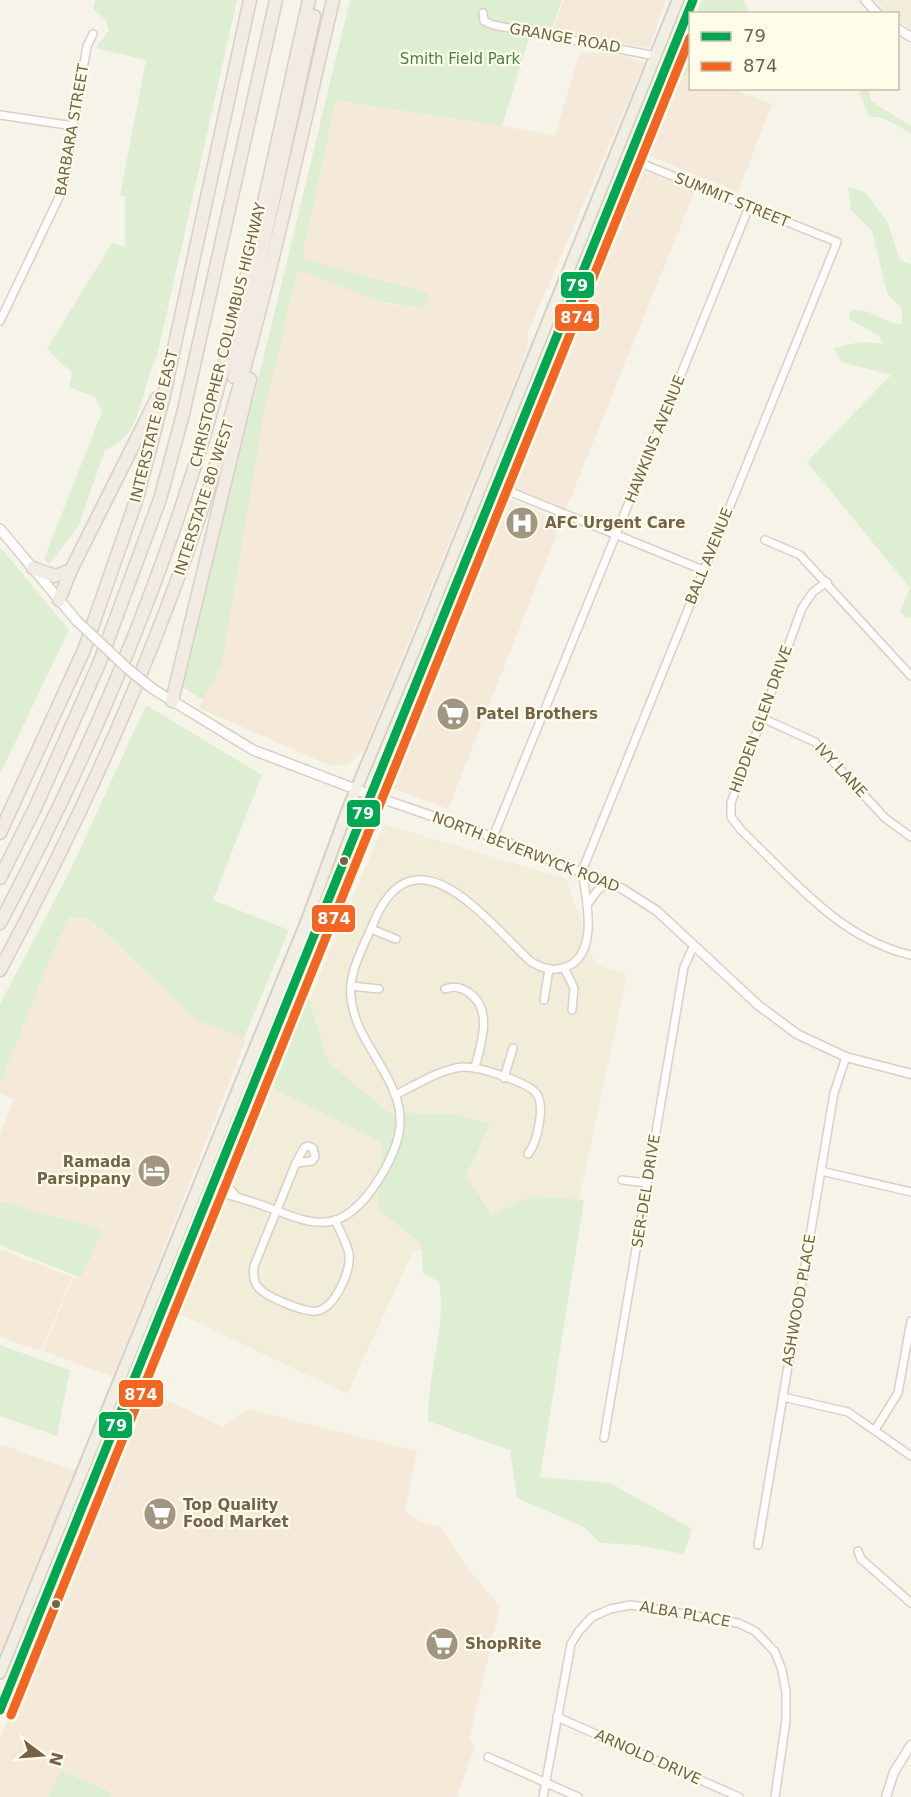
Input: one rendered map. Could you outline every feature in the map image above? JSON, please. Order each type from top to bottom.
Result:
[{"type":"highway","name":"INTERSTATE 80 EAST","points":[[0,833],[70,684],[100,609],[150,453],[250,0]]},
{"type":"highway","name":"CHRISTOPHER COLUMBUS HIGHWAY","points":[[0,878],[40,796],[99,664],[160,499],[196,357],[276,0]]},
{"type":"highway","name":"CHRISTOPHER COLUMBUS HIGHWAY","points":[[0,923],[62,803],[109,698],[183,502],[232,329],[309,0]]},
{"type":"highway","points":[[158,631],[198,505],[238,364],[317,0]]},
{"type":"highway","name":"INTERSTATE 80 WEST","points":[[0,970],[122,725],[204,504],[249,355],[333,0]]},
{"type":"highway","points":[[0,1673],[306,920],[356,789],[678,0]]},
{"type":"highway","points":[[0,1710],[693,0]]},
{"type":"highway","points":[[172,701],[250,379],[249,355]]},
{"type":"highway","points":[[59,600],[71,570],[148,421],[170,363]]},
{"type":"highway","points":[[33,568],[55,576],[71,570]]},
{"type":"main road","points":[[0,529],[77,621],[119,661],[153,688],[262,754],[371,795]]},
{"type":"street","points":[[865,0],[876,12]]},
{"type":"street","name":"GRANGE ROAD","points":[[483,13],[484,21],[493,25],[656,56]]},
{"type":"street","name":"BARBARA STREET","points":[[0,321],[58,205],[66,176],[87,46],[93,34]]},
{"type":"street","points":[[0,115],[74,126]]},
{"type":"street","name":"SUMMIT STREET","points":[[628,158],[837,242]]},
{"type":"street","name":"HAWKINS AVENUE","points":[[493,837],[749,207]]},
{"type":"street","name":"BALL AVENUE","points":[[582,871],[837,242]]},
{"type":"street","points":[[496,486],[704,570]]},
{"type":"street","points":[[765,540],[800,555],[911,676]]},
{"type":"street","name":"HIDDEN GLEN DRIVE","points":[[827,582],[813,592],[802,608],[731,803],[733,822],[837,921],[866,939],[911,955]]},
{"type":"street","name":"IVY LANE","points":[[762,718],[815,742],[885,818],[911,837]]},
{"type":"street","name":"NORTH BEVERWYCK ROAD","points":[[371,795],[493,837],[608,882],[657,911],[777,1020],[817,1045],[846,1057],[911,1074]]},
{"type":"street","points":[[205,1205],[218,1195],[237,1196],[303,1221],[320,1223],[335,1220],[364,1202],[388,1162],[397,1145],[400,1126],[395,1095],[357,1021],[351,998],[351,986],[371,929],[381,907],[394,890],[411,881],[440,882],[457,891],[530,961],[549,969],[564,968],[575,962],[584,945],[588,926],[582,871]]},
{"type":"street","points":[[587,905],[597,891],[608,882]]},
{"type":"street","points":[[371,929],[396,939]]},
{"type":"street","name":"SER-DEL DRIVE","points":[[604,1438],[684,967],[694,945]]},
{"type":"street","points":[[564,968],[574,988],[572,1010]]},
{"type":"street","points":[[544,1000],[549,969]]},
{"type":"street","points":[[351,986],[379,989]]},
{"type":"street","points":[[445,989],[453,987],[465,990],[480,1007],[483,1035],[475,1068]]},
{"type":"street","points":[[504,1078],[513,1048]]},
{"type":"street","name":"ASHWOOD PLACE","points":[[758,1545],[834,1093],[846,1057]]},
{"type":"street","points":[[395,1095],[433,1077],[462,1067],[475,1068],[526,1086],[536,1093],[541,1102],[535,1145],[528,1154]]},
{"type":"street","points":[[224,1158],[224,1182],[237,1196]]},
{"type":"street","points":[[296,1163],[254,1266],[254,1280],[259,1288],[271,1297],[310,1311],[320,1311],[332,1303],[348,1263],[348,1253],[335,1220]]},
{"type":"street","points":[[821,1171],[911,1192]]},
{"type":"street","points":[[622,1180],[647,1183]]},
{"type":"street","points":[[875,1430],[898,1393],[911,1321]]},
{"type":"street","points":[[783,1396],[839,1408],[911,1456]]},
{"type":"street","points":[[858,1551],[861,1559],[911,1603]]},
{"type":"street","name":"ALBA PLACE","points":[[543,1797],[571,1644],[586,1623],[602,1612],[621,1606],[639,1605],[747,1626],[770,1644],[780,1662],[787,1703],[775,1797]]},
{"type":"street","name":"ARNOLD DRIVE","points":[[557,1717],[739,1797]]},
{"type":"street","points":[[886,1797],[894,1772],[911,1745]]},
{"type":"street","points":[[488,1757],[578,1797]]},
{"type":"shaded area","points":[[564,0],[666,0],[649,48],[552,31]]},
{"type":"shaded area","points":[[874,0],[911,0],[911,29],[899,21],[899,12],[888,12]]},
{"type":"shaded area","points":[[580,52],[611,53],[645,62],[528,332],[527,351],[365,748],[349,764],[331,766],[199,708],[222,665],[264,414],[298,270],[381,302],[401,307],[302,259],[336,99],[555,135]]},
{"type":"shaded area","points":[[676,69],[678,73],[689,77],[689,90],[734,90],[772,104],[738,192],[640,152]]},
{"type":"shaded area","points":[[632,166],[695,191],[566,509],[503,483]]},
{"type":"shaded area","points":[[499,495],[562,521],[448,809],[389,787],[386,776]]},
{"type":"shaded area","points":[[384,824],[566,879],[595,964],[627,975],[577,1210],[413,1252],[347,1394],[176,1312]]},
{"type":"shaded area","points":[[70,917],[89,919],[198,1021],[244,1038],[245,1042],[113,1377],[43,1351],[73,1278],[81,1278],[103,1231],[0,1201],[0,1134],[14,1100],[0,1093],[0,1084],[50,958]]},
{"type":"shaded area","points":[[0,1249],[72,1277],[41,1351],[0,1337]]},
{"type":"shaded area","points":[[141,1388],[223,1427],[247,1409],[417,1451],[405,1512],[420,1521],[442,1527],[465,1565],[500,1606],[469,1740],[475,1746],[457,1797],[111,1797],[111,1791],[61,1770],[47,1797],[0,1797],[0,1738]]},
{"type":"shaded area","points":[[0,1444],[75,1471],[0,1654]]},
{"type":"green space","points":[[95,0],[237,0],[157,356],[140,409],[128,433],[105,450],[78,527],[49,564],[44,559],[102,412],[95,397],[69,387],[72,373],[47,349],[112,243],[125,247],[125,197],[120,195],[146,60],[96,48],[109,30],[105,19],[93,9]]},
{"type":"green space","name":"Smith Field Park","points":[[350,0],[562,0],[549,36],[529,38],[502,126],[336,100],[302,259],[429,293],[424,308],[381,302],[298,270],[264,414],[222,665],[203,700],[180,686],[229,478],[256,389]]},
{"type":"green space","points":[[702,0],[744,0],[749,12],[697,12]]},
{"type":"green space","points":[[689,32],[689,72],[687,76],[678,73],[675,68]]},
{"type":"green space","points":[[858,90],[869,90],[871,101],[911,126],[911,133],[883,118],[869,116]]},
{"type":"green space","points":[[848,187],[865,192],[888,223],[900,260],[911,264],[911,618],[906,618],[900,612],[910,588],[807,462],[891,375],[841,362],[834,348],[860,342],[883,343],[879,336],[849,319],[851,310],[865,311],[888,321],[902,324],[902,309],[887,293],[872,231],[851,210]]},
{"type":"green space","points":[[0,549],[69,630],[0,774]]},
{"type":"green space","points":[[146,705],[262,775],[213,900],[289,930],[244,1038],[198,1021],[89,919],[70,917],[50,958],[0,1084],[0,1004],[71,869]]},
{"type":"green space","points":[[308,998],[328,1062],[389,1113],[452,1114],[490,1124],[466,1175],[491,1216],[533,1196],[584,1200],[540,1477],[610,1483],[692,1529],[684,1554],[638,1545],[600,1543],[584,1527],[517,1498],[510,1450],[428,1421],[430,1386],[441,1317],[439,1282],[423,1273],[421,1243],[377,1209],[383,1143],[268,1086]]},
{"type":"green space","points":[[0,1201],[103,1230],[81,1278],[0,1245]]},
{"type":"green space","points":[[0,1345],[70,1370],[57,1436],[0,1416]]},
{"type":"green space","points":[[61,1770],[111,1792],[111,1797],[47,1797]]},
{"type":"transit line","name":"79","points":[[0,1710],[693,0]]},
{"type":"transit line","name":"874","points":[[11,1715],[689,40]]},
{"type":"place","name":"AFC Urgent Care","points":[[522,523]]},
{"type":"place","name":"Patel Brothers","points":[[453,714]]},
{"type":"place","name":"Ramada Parsippany","points":[[154,1171]]},
{"type":"place","name":"Top Quality Food Market","points":[[160,1514]]},
{"type":"place","name":"ShopRite","points":[[442,1644]]}]
